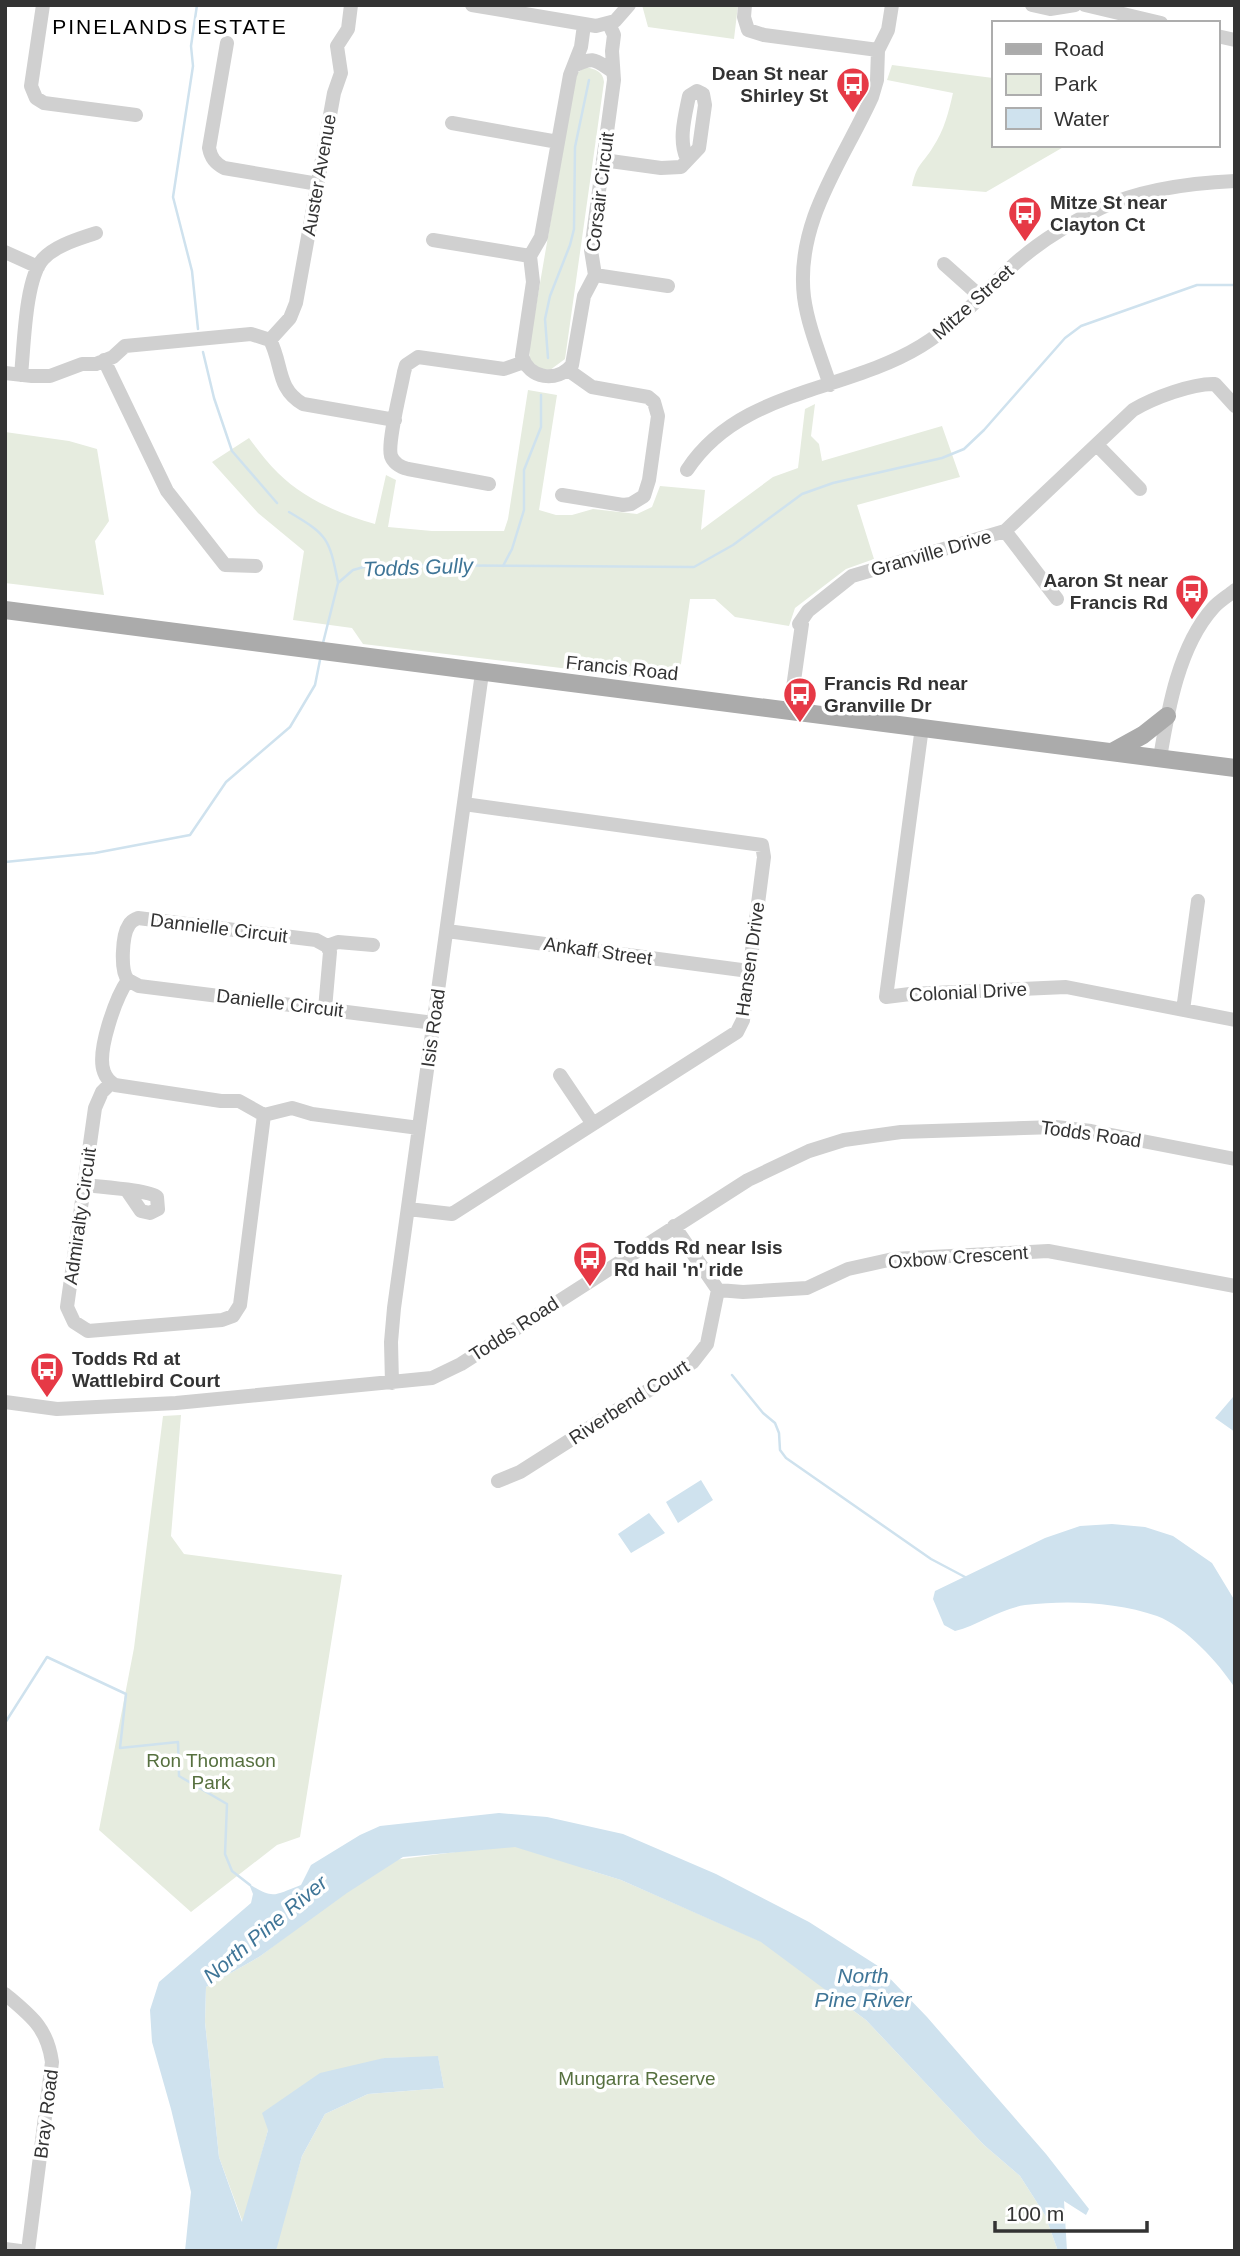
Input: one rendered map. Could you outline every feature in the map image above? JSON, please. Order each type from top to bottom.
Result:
[{"type":"main road","name":"Francis Road","points":[[5,610],[289,649],[790,709],[1235,768]]},
{"type":"main road","points":[[1114,751],[1143,735],[1167,716]]},
{"type":"street","points":[[43,5],[31,86],[36,98],[44,103],[136,115]]},
{"type":"street","name":"Auster Avenue","points":[[270,340],[290,318],[296,303],[334,93],[341,73],[337,46],[350,22],[351,5]]},
{"type":"street","points":[[472,5],[584,25],[609,24],[629,5]]},
{"type":"street","points":[[745,5],[744,17],[748,30],[764,35],[878,50]]},
{"type":"street","points":[[830,385],[804,299],[803,266],[818,203],[872,97],[877,80],[878,50],[888,30],[892,5]]},
{"type":"street","points":[[1032,5],[1050,9],[1074,5]]},
{"type":"street","points":[[1085,5],[1143,12]]},
{"type":"street","points":[[574,66],[595,60],[612,51],[614,35],[609,24]]},
{"type":"street","points":[[562,495],[623,505],[639,500],[647,490],[658,416],[654,402],[648,397],[592,387],[568,370],[555,376],[540,376],[524,362],[522,346],[533,282],[530,256],[541,237],[569,75],[581,47],[584,25]]},
{"type":"street","points":[[227,43],[209,148],[216,163],[224,168],[318,184]]},
{"type":"street","points":[[581,47],[612,71]]},
{"type":"street","name":"Corsair Circuit","points":[[568,370],[575,358],[584,296],[595,275],[591,250],[614,80],[612,51]]},
{"type":"street","points":[[452,123],[558,142]]},
{"type":"street","points":[[603,160],[673,168],[681,167],[687,159]]},
{"type":"street","name":"Mitze Street","points":[[687,470],[698,453],[738,421],[762,407],[870,372],[920,347],[943,332],[1036,246],[1101,208],[1151,191],[1200,183],[1235,181]]},
{"type":"street","points":[[21,375],[32,277],[44,258],[65,244],[96,233]]},
{"type":"street","points":[[433,240],[530,256]]},
{"type":"street","points":[[5,252],[38,267]]},
{"type":"street","points":[[944,264],[981,297]]},
{"type":"street","points":[[595,275],[668,286]]},
{"type":"street","points":[[5,373],[50,376],[82,364],[96,365],[113,357],[125,346],[251,334],[270,340],[290,396],[303,404],[395,420]]},
{"type":"street","points":[[489,484],[399,467],[392,460],[390,452],[406,365],[418,357],[504,369],[524,362]]},
{"type":"street","points":[[104,360],[167,491],[225,565],[256,566]]},
{"type":"street","name":"Granville Drive","points":[[790,709],[802,624],[799,624],[808,611],[852,576],[1005,531],[1133,410],[1146,402],[1202,384],[1215,384],[1235,406]]},
{"type":"street","points":[[1097,445],[1140,489]]},
{"type":"street","points":[[1005,531],[1057,598]]},
{"type":"street","points":[[1160,758],[1167,716],[1178,676],[1191,644],[1213,608],[1235,590]]},
{"type":"street","name":"Isis Road","points":[[392,1383],[394,1308],[482,673]]},
{"type":"street","name":"Colonial Drive","points":[[922,727],[886,997],[1066,987],[1235,1020]]},
{"type":"street","name":"Hansen Drive","points":[[408,1209],[452,1214],[737,1032],[743,1020],[764,857],[762,845],[464,804]]},
{"type":"street","points":[[1183,1010],[1198,901]]},
{"type":"street","name":"Dannielle Circuit","points":[[128,980],[122,970],[126,932],[129,925],[138,918],[316,940],[327,946],[338,942],[373,946]]},
{"type":"street","name":"Ankaff Street","points":[[447,931],[749,971]]},
{"type":"street","points":[[325,1009],[330,959],[327,946]]},
{"type":"street","points":[[128,980],[121,990],[106,1030],[103,1066],[111,1083],[119,1087],[239,1101],[264,1115],[292,1108],[312,1114],[419,1128]]},
{"type":"street","name":"Danielle Circuit","points":[[128,980],[139,986],[434,1023]]},
{"type":"street","points":[[560,1075],[593,1124]]},
{"type":"street","name":"Admiralty Circuit","points":[[111,1083],[102,1092],[95,1108],[67,1307],[74,1322],[88,1331],[222,1320],[233,1316],[240,1305],[264,1115]]},
{"type":"street","name":"Todds Road","points":[[5,1402],[52,1409],[176,1403],[432,1378],[446,1372],[674,1226],[778,1164],[809,1151],[873,1135],[1056,1127],[1091,1131],[1235,1159]]},
{"type":"street","points":[[85,1185],[128,1192]]},
{"type":"street","points":[[674,1226],[718,1290]]},
{"type":"street","name":"Oxbow Crescent","points":[[718,1290],[743,1292],[807,1288],[848,1269],[893,1259],[1048,1251],[1235,1286]]},
{"type":"street","name":"Riverbend Court","points":[[498,1481],[520,1472],[693,1362],[707,1344],[718,1290]]},
{"type":"street","name":"Bray Road","points":[[5,1994],[41,2028],[50,2045],[52,2062],[28,2251]]},
{"type":"street","points":[[5,2249],[20,2251]]},
{"type":"green space","points":[[642,5],[738,5],[734,39],[648,27]]},
{"type":"green space","points":[[892,65],[992,78],[992,147],[1064,147],[986,192],[912,186],[918,168],[940,134],[953,93],[887,80]]},
{"type":"green space","points":[[585,67],[600,73],[604,82],[565,359],[550,370],[539,368],[530,360],[529,347],[576,74]]},
{"type":"green space","points":[[528,390],[557,395],[539,510],[556,515],[572,515],[593,509],[637,514],[652,507],[660,486],[705,490],[701,530],[773,477],[798,468],[805,409],[815,404],[811,436],[819,444],[822,461],[942,426],[960,477],[857,505],[874,559],[846,569],[795,608],[789,626],[735,617],[715,599],[690,599],[680,671],[651,679],[363,644],[352,628],[293,620],[304,551],[258,513],[212,462],[249,438],[270,465],[288,482],[311,498],[349,516],[375,524],[386,475],[396,480],[388,527],[432,531],[504,531]]},
{"type":"green space","points":[[5,432],[69,441],[97,449],[109,521],[95,541],[104,595],[5,583]]},
{"type":"green space","name":"Ron Thomason Park","points":[[181,1415],[171,1536],[184,1554],[342,1575],[300,1837],[277,1845],[191,1912],[99,1830],[134,1648],[163,1416]]},
{"type":"green space","name":"Mungarra Reserve","points":[[525,1843],[589,1870],[621,1880],[794,1956],[843,2003],[866,2020],[984,2145],[1020,2176],[1045,2215],[1058,2251],[276,2251],[282,2210],[291,2194],[302,2156],[325,2114],[368,2094],[444,2088],[438,2057],[384,2058],[268,2130],[243,2223],[219,2157],[205,2022],[206,1987],[259,1957],[386,1861]]},
{"type":"water","points":[[1233,1397],[1235,1398],[1235,1432],[1215,1418]]},
{"type":"water","points":[[701,1480],[713,1500],[678,1523],[666,1502]]},
{"type":"water","points":[[649,1513],[665,1533],[631,1553],[618,1534]]},
{"type":"water","points":[[1112,1524],[1145,1527],[1173,1536],[1212,1563],[1235,1601],[1235,1688],[1220,1667],[1190,1637],[1168,1621],[1141,1611],[1109,1605],[1075,1603],[1025,1605],[955,1631],[944,1625],[933,1599],[935,1591],[1045,1538],[1080,1526]]},
{"type":"water","name":"North Pine River","points":[[499,1813],[547,1817],[623,1834],[716,1874],[809,1922],[878,1966],[927,2017],[1046,2154],[1089,2209],[1086,2215],[1064,2201],[1067,2251],[1058,2251],[1045,2215],[1020,2176],[984,2145],[866,2020],[761,1942],[621,1880],[515,1847],[403,1857],[347,1893],[259,1957],[206,1987],[205,2022],[219,2157],[242,2222],[268,2130],[262,2113],[320,2073],[384,2058],[438,2056],[444,2088],[368,2094],[325,2114],[302,2156],[276,2251],[185,2251],[191,2192],[152,2042],[150,2010],[159,1982],[251,1903],[253,1894],[249,1884],[269,1894],[301,1885],[311,1865],[380,1826]]},
{"type":"waterway","points":[[197,5],[191,46],[193,66],[173,197],[192,271],[198,329]]},
{"type":"waterway","points":[[548,358],[545,319],[550,296],[574,229],[575,147],[589,80]]},
{"type":"waterway","points":[[322,647],[338,583],[353,570],[371,565],[694,567],[733,545],[802,494],[833,483],[942,458],[964,449],[1065,338],[1081,326],[1197,285],[1235,285]]},
{"type":"waterway","points":[[203,352],[214,398],[232,451],[277,503]]},
{"type":"waterway","points":[[503,566],[512,549],[524,510],[524,470],[541,427],[541,395]]},
{"type":"waterway","points":[[289,512],[312,526],[325,539],[338,582]]},
{"type":"waterway","name":"Todds Gully","points":[[5,862],[95,853],[190,835],[226,782],[290,727],[315,685],[320,660]]},
{"type":"waterway","points":[[732,1375],[763,1413],[775,1423],[779,1433],[780,1450],[786,1458],[931,1559],[965,1577]]},
{"type":"waterway","name":"Todds Gully","points":[[5,1723],[47,1657],[126,1694],[120,1748],[178,1742],[179,1776],[227,1804],[225,1854],[232,1871],[250,1885]]},
{"type":"place","name":"Dean St near Shirley St","points":[[853,114]]},
{"type":"place","name":"Mitze St near Clayton Ct","points":[[1025,243]]},
{"type":"place","name":"Aaron St near Francis Rd","points":[[1192,621]]},
{"type":"place","name":"Francis Rd near Granville Dr","points":[[800,724]]},
{"type":"place","name":"Todds Rd near Isis Rd hail 'n' ride","points":[[590,1288]]},
{"type":"place","name":"Todds Rd at Wattlebird Court","points":[[47,1399]]},
{"type":"district","name":"PINELANDS ESTATE","points":[[170,26]]}]
